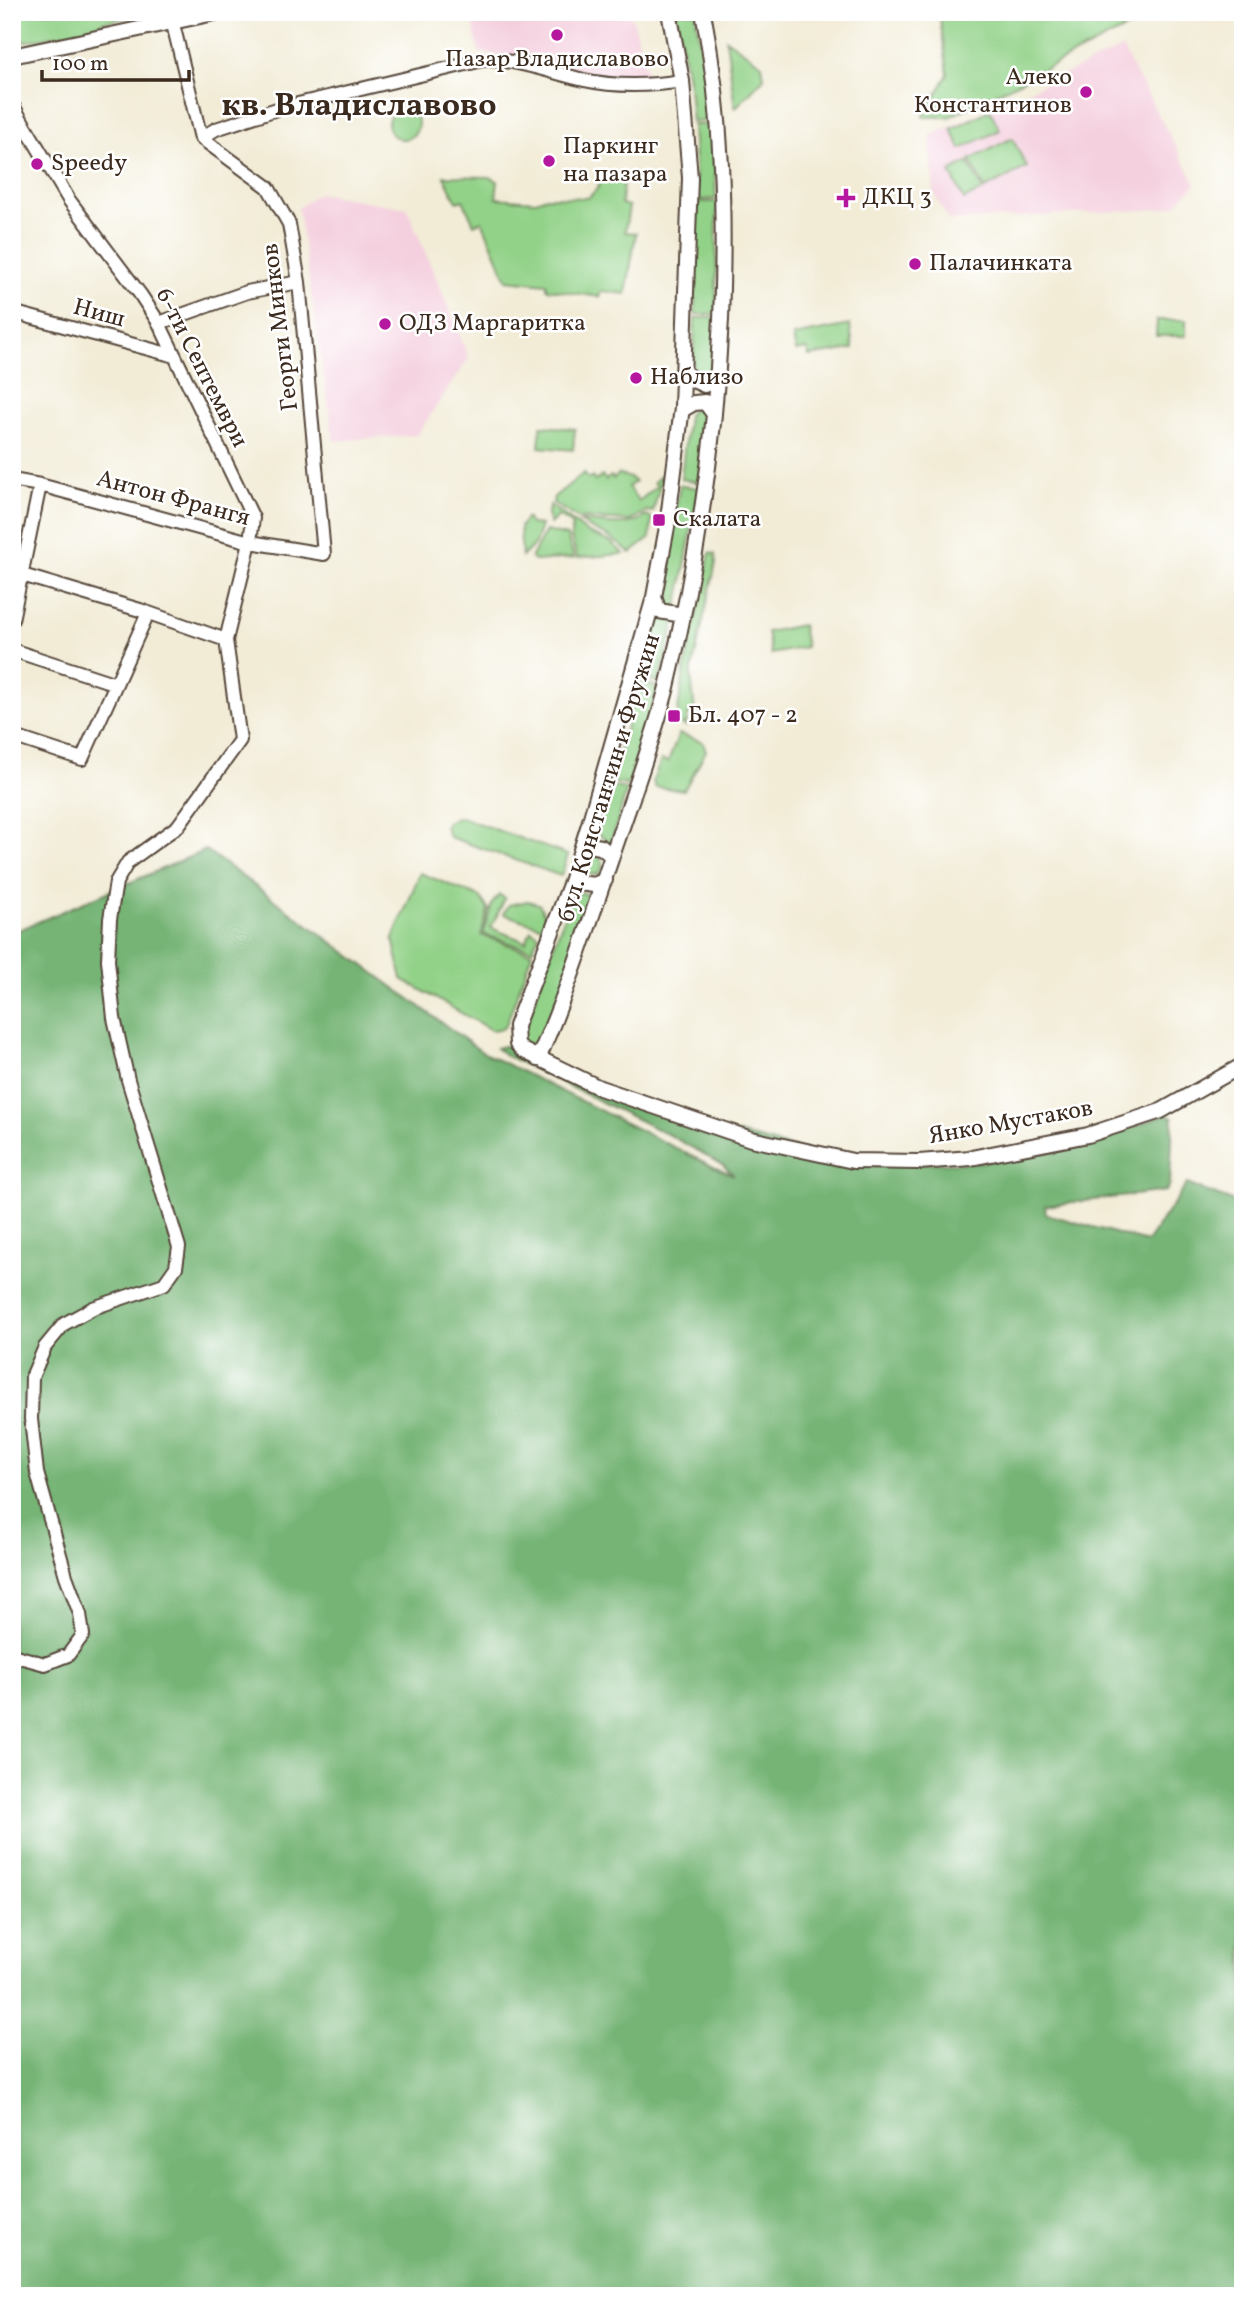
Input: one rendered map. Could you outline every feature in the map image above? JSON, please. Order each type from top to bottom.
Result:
[{"type":"street","points":[[12,56],[172,17],[219,12]]},
{"type":"street","name":"бул. Константин и Фружин","points":[[583,844],[654,597],[669,515],[681,410],[690,178],[682,81],[669,12]]},
{"type":"street","name":"бул. Константин и Фружин","points":[[570,882],[516,1026],[517,1044],[538,1059],[573,972],[660,711],[699,543],[718,372],[724,250],[724,200],[717,97],[703,12]]},
{"type":"street","points":[[172,17],[201,138],[216,129],[277,109],[483,60],[505,60],[590,81],[650,86],[682,81]]},
{"type":"street","name":"6-ти Септември","points":[[14,111],[69,200],[159,323],[253,518],[250,542],[226,640]]},
{"type":"street","name":"Георги Минков","points":[[201,138],[268,187],[289,224],[299,282],[324,554]]},
{"type":"street","points":[[159,323],[247,292],[299,282]]},
{"type":"street","name":"Ниш","points":[[12,313],[175,356]]},
{"type":"street","points":[[684,372],[698,384],[704,385],[714,380],[718,372]]},
{"type":"street","points":[[681,410],[694,403],[705,402],[714,414]]},
{"type":"street","name":"Антон Франгя","points":[[12,480],[40,485],[250,542],[324,554]]},
{"type":"street","points":[[12,620],[17,573],[40,485]]},
{"type":"street","points":[[12,1655],[46,1664],[68,1655],[83,1635],[80,1614],[66,1576],[37,1473],[31,1419],[32,1377],[45,1347],[64,1324],[93,1308],[164,1284],[176,1267],[179,1247],[128,1080],[114,1018],[108,960],[110,919],[116,882],[128,862],[178,826],[240,740],[226,640],[17,573]]},
{"type":"street","points":[[654,597],[659,611],[683,615]]},
{"type":"street","points":[[12,736],[82,759],[148,613]]},
{"type":"street","points":[[12,650],[116,684]]},
{"type":"street","points":[[605,880],[587,885],[570,882],[583,844],[601,847],[612,856]]},
{"type":"street","points":[[575,867],[577,874],[587,885]]},
{"type":"street","name":"Янко Мустаков","points":[[538,1059],[600,1088],[751,1139],[853,1161],[919,1162],[971,1158],[1088,1135],[1161,1111],[1243,1065]]},
{"type":"shaded area","name":"Пазар Владиславово","points":[[470,12],[623,12],[633,19],[648,78],[626,81],[593,79],[530,61],[479,52]]},
{"type":"shaded area","name":"Алеко Константинов","points":[[1122,48],[1196,184],[1175,205],[1162,209],[949,221],[934,194],[930,136]]},
{"type":"shaded area","name":"ОДЗ Маргаритка","points":[[318,193],[407,208],[469,358],[417,435],[334,441],[298,208]]},
{"type":"green space","points":[[12,12],[163,12],[103,22],[95,28],[12,44]]},
{"type":"green space","points":[[676,12],[695,12],[712,120],[692,122],[689,86]]},
{"type":"green space","points":[[939,12],[1191,12],[1131,26],[949,117],[923,117],[948,74]]},
{"type":"green space","points":[[726,39],[762,64],[764,78],[735,108]]},
{"type":"green space","points":[[403,109],[414,113],[418,124],[414,135],[403,139],[392,135],[388,124],[392,113]]},
{"type":"green space","points":[[990,110],[1000,130],[961,149],[951,129]]},
{"type":"green space","points":[[713,124],[716,199],[697,200],[693,125]]},
{"type":"green space","points":[[1012,138],[1027,167],[985,189],[970,160]]},
{"type":"green space","points":[[968,162],[983,190],[964,200],[950,172]]},
{"type":"green space","points":[[604,175],[624,176],[621,204],[629,206],[625,232],[636,233],[626,294],[601,291],[599,297],[547,289],[547,284],[507,280],[482,221],[474,224],[463,200],[457,202],[444,176],[489,177],[498,181],[496,198],[536,201],[546,197],[588,198],[597,189]]},
{"type":"green space","points":[[697,202],[717,202],[716,314],[695,314]]},
{"type":"green space","points":[[715,317],[713,371],[706,379],[696,375],[693,369],[695,318]]},
{"type":"green space","points":[[1157,320],[1186,320],[1186,336],[1156,336]]},
{"type":"green space","points":[[850,325],[853,349],[809,356],[807,349],[796,351],[793,336]]},
{"type":"green space","points":[[694,408],[704,410],[709,417],[698,482],[681,479],[688,415]]},
{"type":"green space","points":[[541,426],[575,429],[573,450],[539,447]]},
{"type":"green space","points":[[584,473],[588,479],[592,477],[595,481],[602,476],[606,480],[611,476],[613,479],[619,474],[631,478],[635,482],[628,487],[639,501],[657,486],[654,482],[663,474],[653,512],[646,511],[630,521],[577,518],[553,503],[554,497]]},
{"type":"green space","points":[[680,485],[699,488],[678,604],[668,610],[661,600]]},
{"type":"green space","points":[[550,505],[588,533],[611,542],[624,554],[577,558],[571,537],[572,524],[558,516],[550,524],[547,515]]},
{"type":"green space","points":[[645,516],[652,518],[650,538],[631,553],[580,521],[623,524]]},
{"type":"green space","points":[[526,518],[530,524],[541,525],[535,544],[522,557],[520,527]]},
{"type":"green space","points":[[546,531],[567,536],[574,558],[535,561],[531,558]]},
{"type":"green space","points":[[710,553],[715,554],[716,563],[691,674],[695,714],[688,715],[686,726],[676,722],[685,666]]},
{"type":"green space","points":[[656,614],[676,617],[659,682],[640,678]]},
{"type":"green space","points":[[802,625],[806,647],[771,654],[767,632]]},
{"type":"green space","points":[[639,682],[658,687],[628,785],[610,782]]},
{"type":"green space","points":[[679,734],[703,742],[706,751],[684,790],[655,787],[653,781],[661,760],[668,762]]},
{"type":"green space","points":[[608,786],[627,789],[611,843],[599,835],[592,835]]},
{"type":"green space","points":[[460,817],[568,855],[561,876],[449,837],[445,826],[448,821]]},
{"type":"green space","points":[[206,850],[482,1052],[734,1175],[723,1165],[669,1135],[505,1055],[496,1048],[508,1045],[515,1053],[679,1119],[853,1163],[975,1163],[1087,1146],[1166,1114],[1173,1118],[1170,1184],[1166,1191],[1045,1206],[1046,1214],[1147,1242],[1187,1184],[1243,1205],[1243,2296],[12,2296],[12,933]]},
{"type":"green space","points":[[589,855],[597,855],[603,865],[597,875],[589,875],[583,869],[583,861]]},
{"type":"green space","points":[[420,873],[480,897],[488,909],[481,935],[532,953],[506,1025],[502,1029],[491,1030],[402,979],[393,939]]},
{"type":"green space","points":[[581,892],[588,895],[591,905],[543,1042],[534,1049],[528,1049],[521,1037],[571,898]]},
{"type":"green space","points":[[499,895],[505,898],[491,928],[526,942],[531,930],[539,935],[532,950],[483,934],[492,904]]},
{"type":"green space","points":[[528,901],[539,904],[546,918],[543,927],[503,914],[509,905]]},
{"type":"place","name":"Пазар Владиславово","points":[[557,35]]},
{"type":"place","name":"Алеко Константинов","points":[[1086,92]]},
{"type":"place","name":"Паркинг на пазара","points":[[549,161]]},
{"type":"place","name":"Speedy","points":[[37,164]]},
{"type":"place","name":"ДКЦ 3","points":[[846,198]]},
{"type":"place","name":"Палачинката","points":[[915,264]]},
{"type":"place","name":"ОДЗ Маргаритка","points":[[385,324]]},
{"type":"place","name":"Наблизо","points":[[636,378]]},
{"type":"place","name":"Скалата","points":[[659,520]]},
{"type":"place","name":"Бл. 407 - 2","points":[[674,716]]},
{"type":"district","name":"кв. Владиславово","points":[[359,107]]}]
